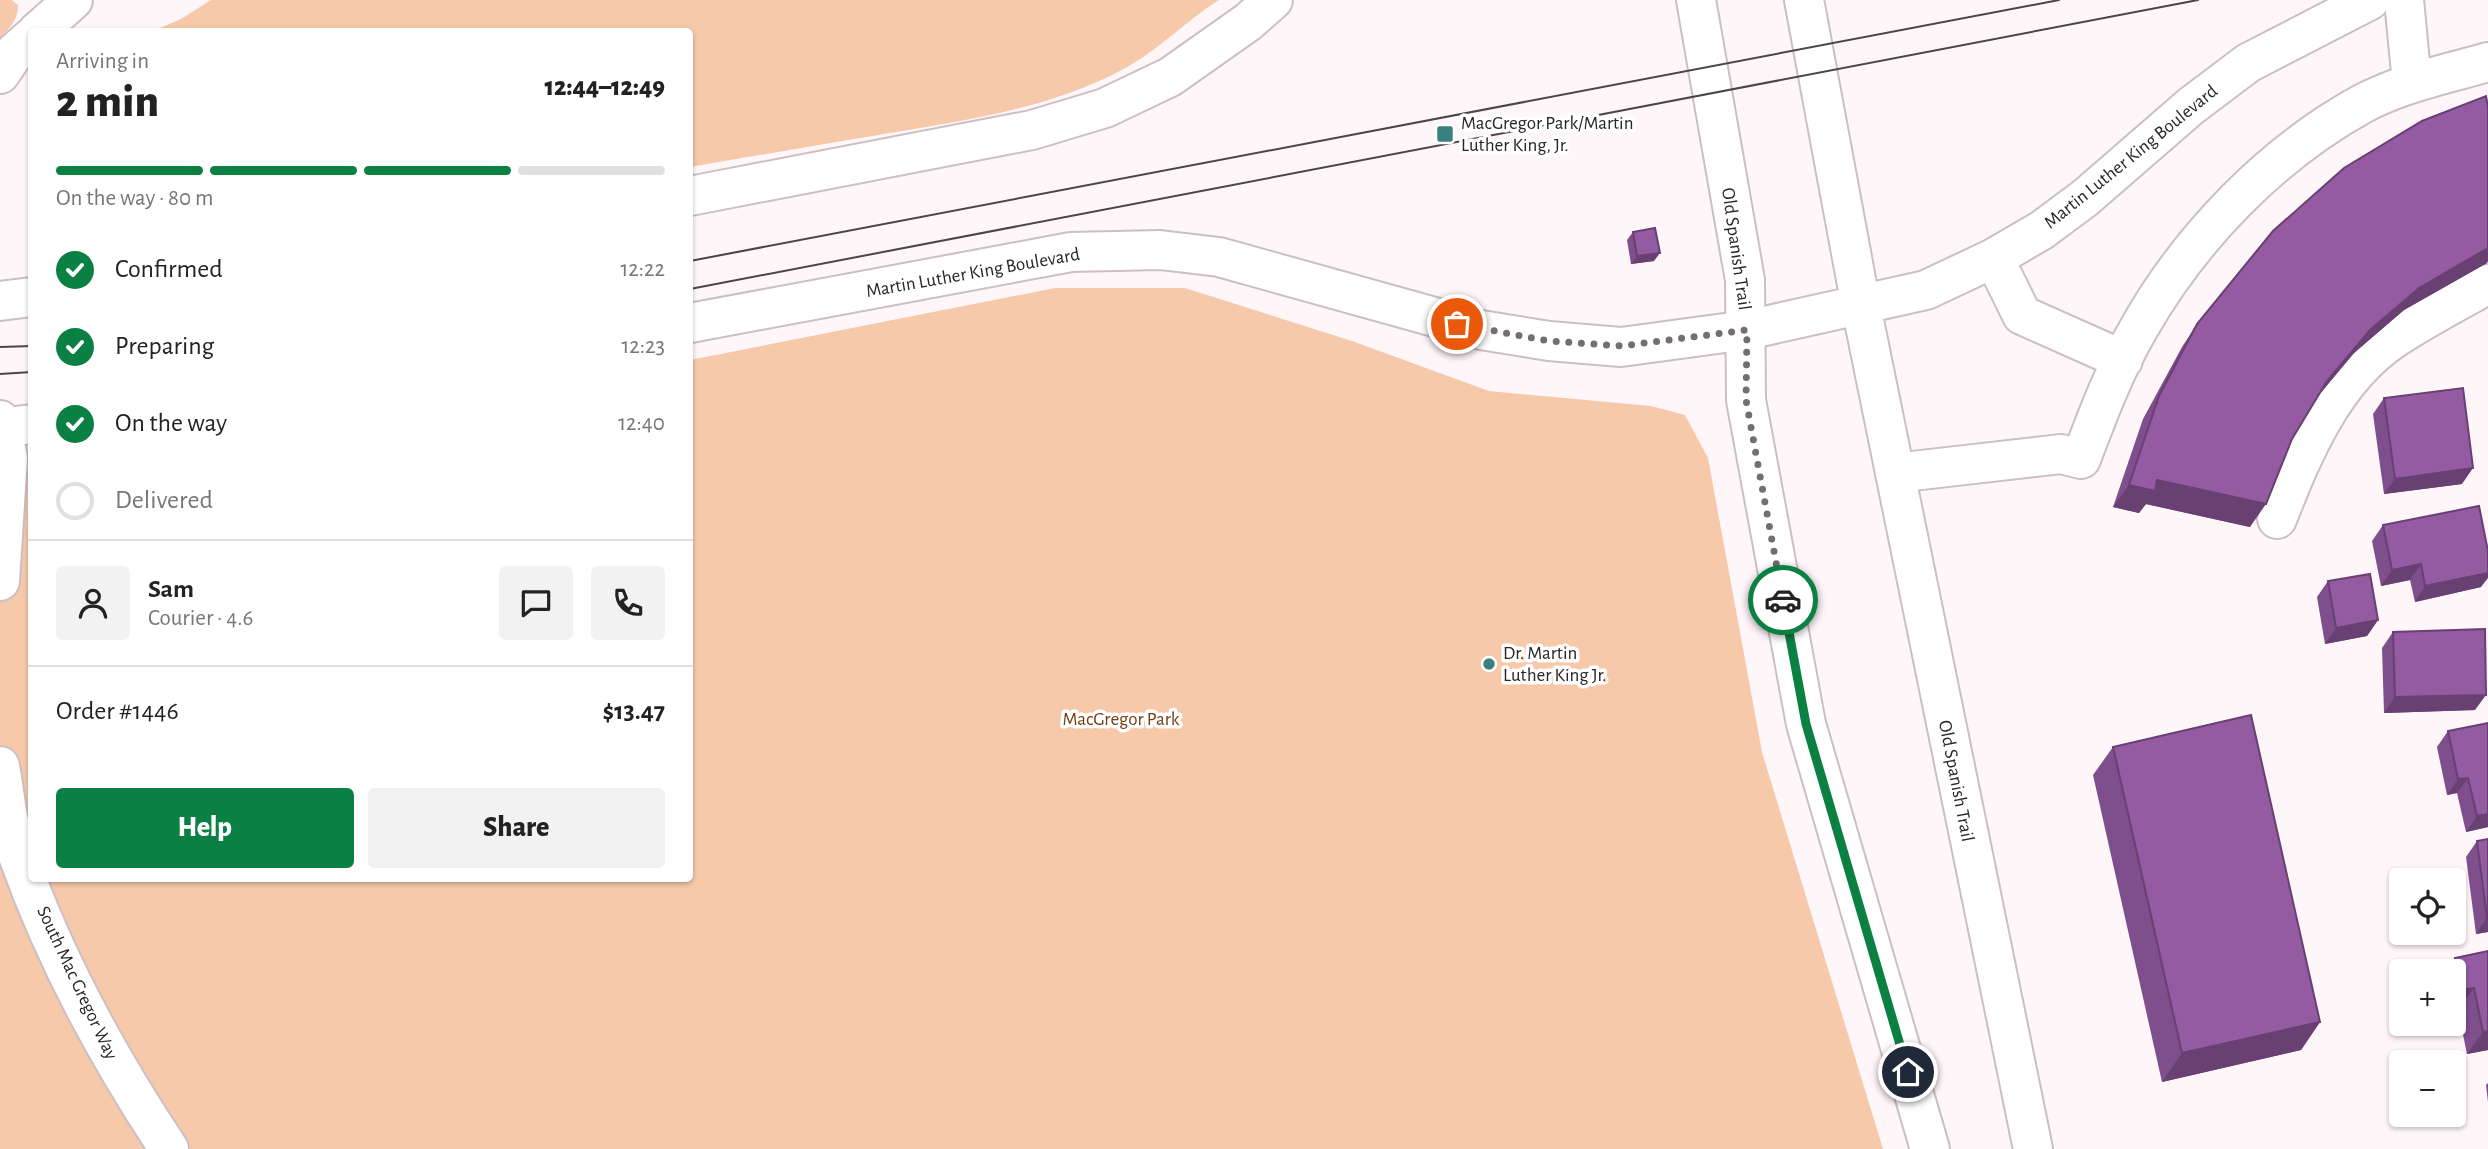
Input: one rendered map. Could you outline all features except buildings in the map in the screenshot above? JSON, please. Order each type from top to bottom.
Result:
[{"type":"main road","points":[[42,28],[73,0]]},
{"type":"main road","points":[[693,195],[1032,130],[1105,108],[1170,77],[1248,22],[1273,0]]},
{"type":"main road","name":"Old Spanish Trail","points":[[1696,0],[1745,280],[1746,400],[1806,724],[1930,1149]]},
{"type":"main road","name":"Old Spanish Trail","points":[[1804,0],[1861,306],[2033,1149]]},
{"type":"main road","name":"Martin Luther King Boulevard","points":[[693,322],[1072,252],[1160,250],[1219,257],[1481,330],[1549,341],[1621,346],[1747,330],[1926,290],[1994,258],[2042,230],[2085,198],[2191,106],[2248,63],[2370,0]]},
{"type":"main road","points":[[2404,0],[2413,83]]},
{"type":"main road","points":[[0,74],[15,52],[28,41]]},
{"type":"main road","points":[[1895,473],[2062,454],[2081,459],[2139,327],[2173,276],[2220,218],[2266,173],[2363,104],[2413,83],[2488,62]]},
{"type":"main road","points":[[1994,258],[2022,315],[2123,360]]},
{"type":"main road","points":[[2277,519],[2314,433],[2340,392],[2365,364],[2393,339],[2488,284]]},
{"type":"main road","points":[[0,301],[28,298]]},
{"type":"main road","points":[[0,581],[8,425]]},
{"type":"main road","name":"South Mac Gregor Way","points":[[0,766],[16,848],[28,878]]},
{"type":"main road","name":"South Mac Gregor Way","points":[[30,882],[62,962],[123,1080],[169,1149]]},
{"type":"green space","points":[[0,0],[12,0],[18,5],[18,11],[15,20],[0,38]]},
{"type":"green space","points":[[211,0],[1219,0],[1129,66],[1101,80],[1041,102],[947,123],[693,166],[693,28],[160,28],[181,19]]},
{"type":"green space","name":"MacGregor Park","points":[[1055,288],[1185,288],[1352,341],[1489,391],[1651,406],[1685,415],[1708,458],[1762,752],[1883,1149],[0,1149],[0,464],[28,462],[28,882],[693,882],[693,359]]},
{"type":"tram line","points":[[693,260],[2059,0]]},
{"type":"tram line","points":[[693,288],[2198,0]]},
{"type":"tram line","points":[[0,347],[28,346]]},
{"type":"tram line","points":[[0,374],[28,372]]},
{"type":"way so far","points":[[1457,324],[1549,341],[1621,346],[1679,341],[1747,330],[1746,400],[1783,600]]},
{"type":"place","name":"MacGregor Park/Martin Luther King, Jr.","points":[[1445,134]]},
{"type":"place","name":"Dr. Martin Luther King Jr.","points":[[1489,664]]},
{"type":"route","points":[[1783,600],[1806,724],[1908,1072]]}]
